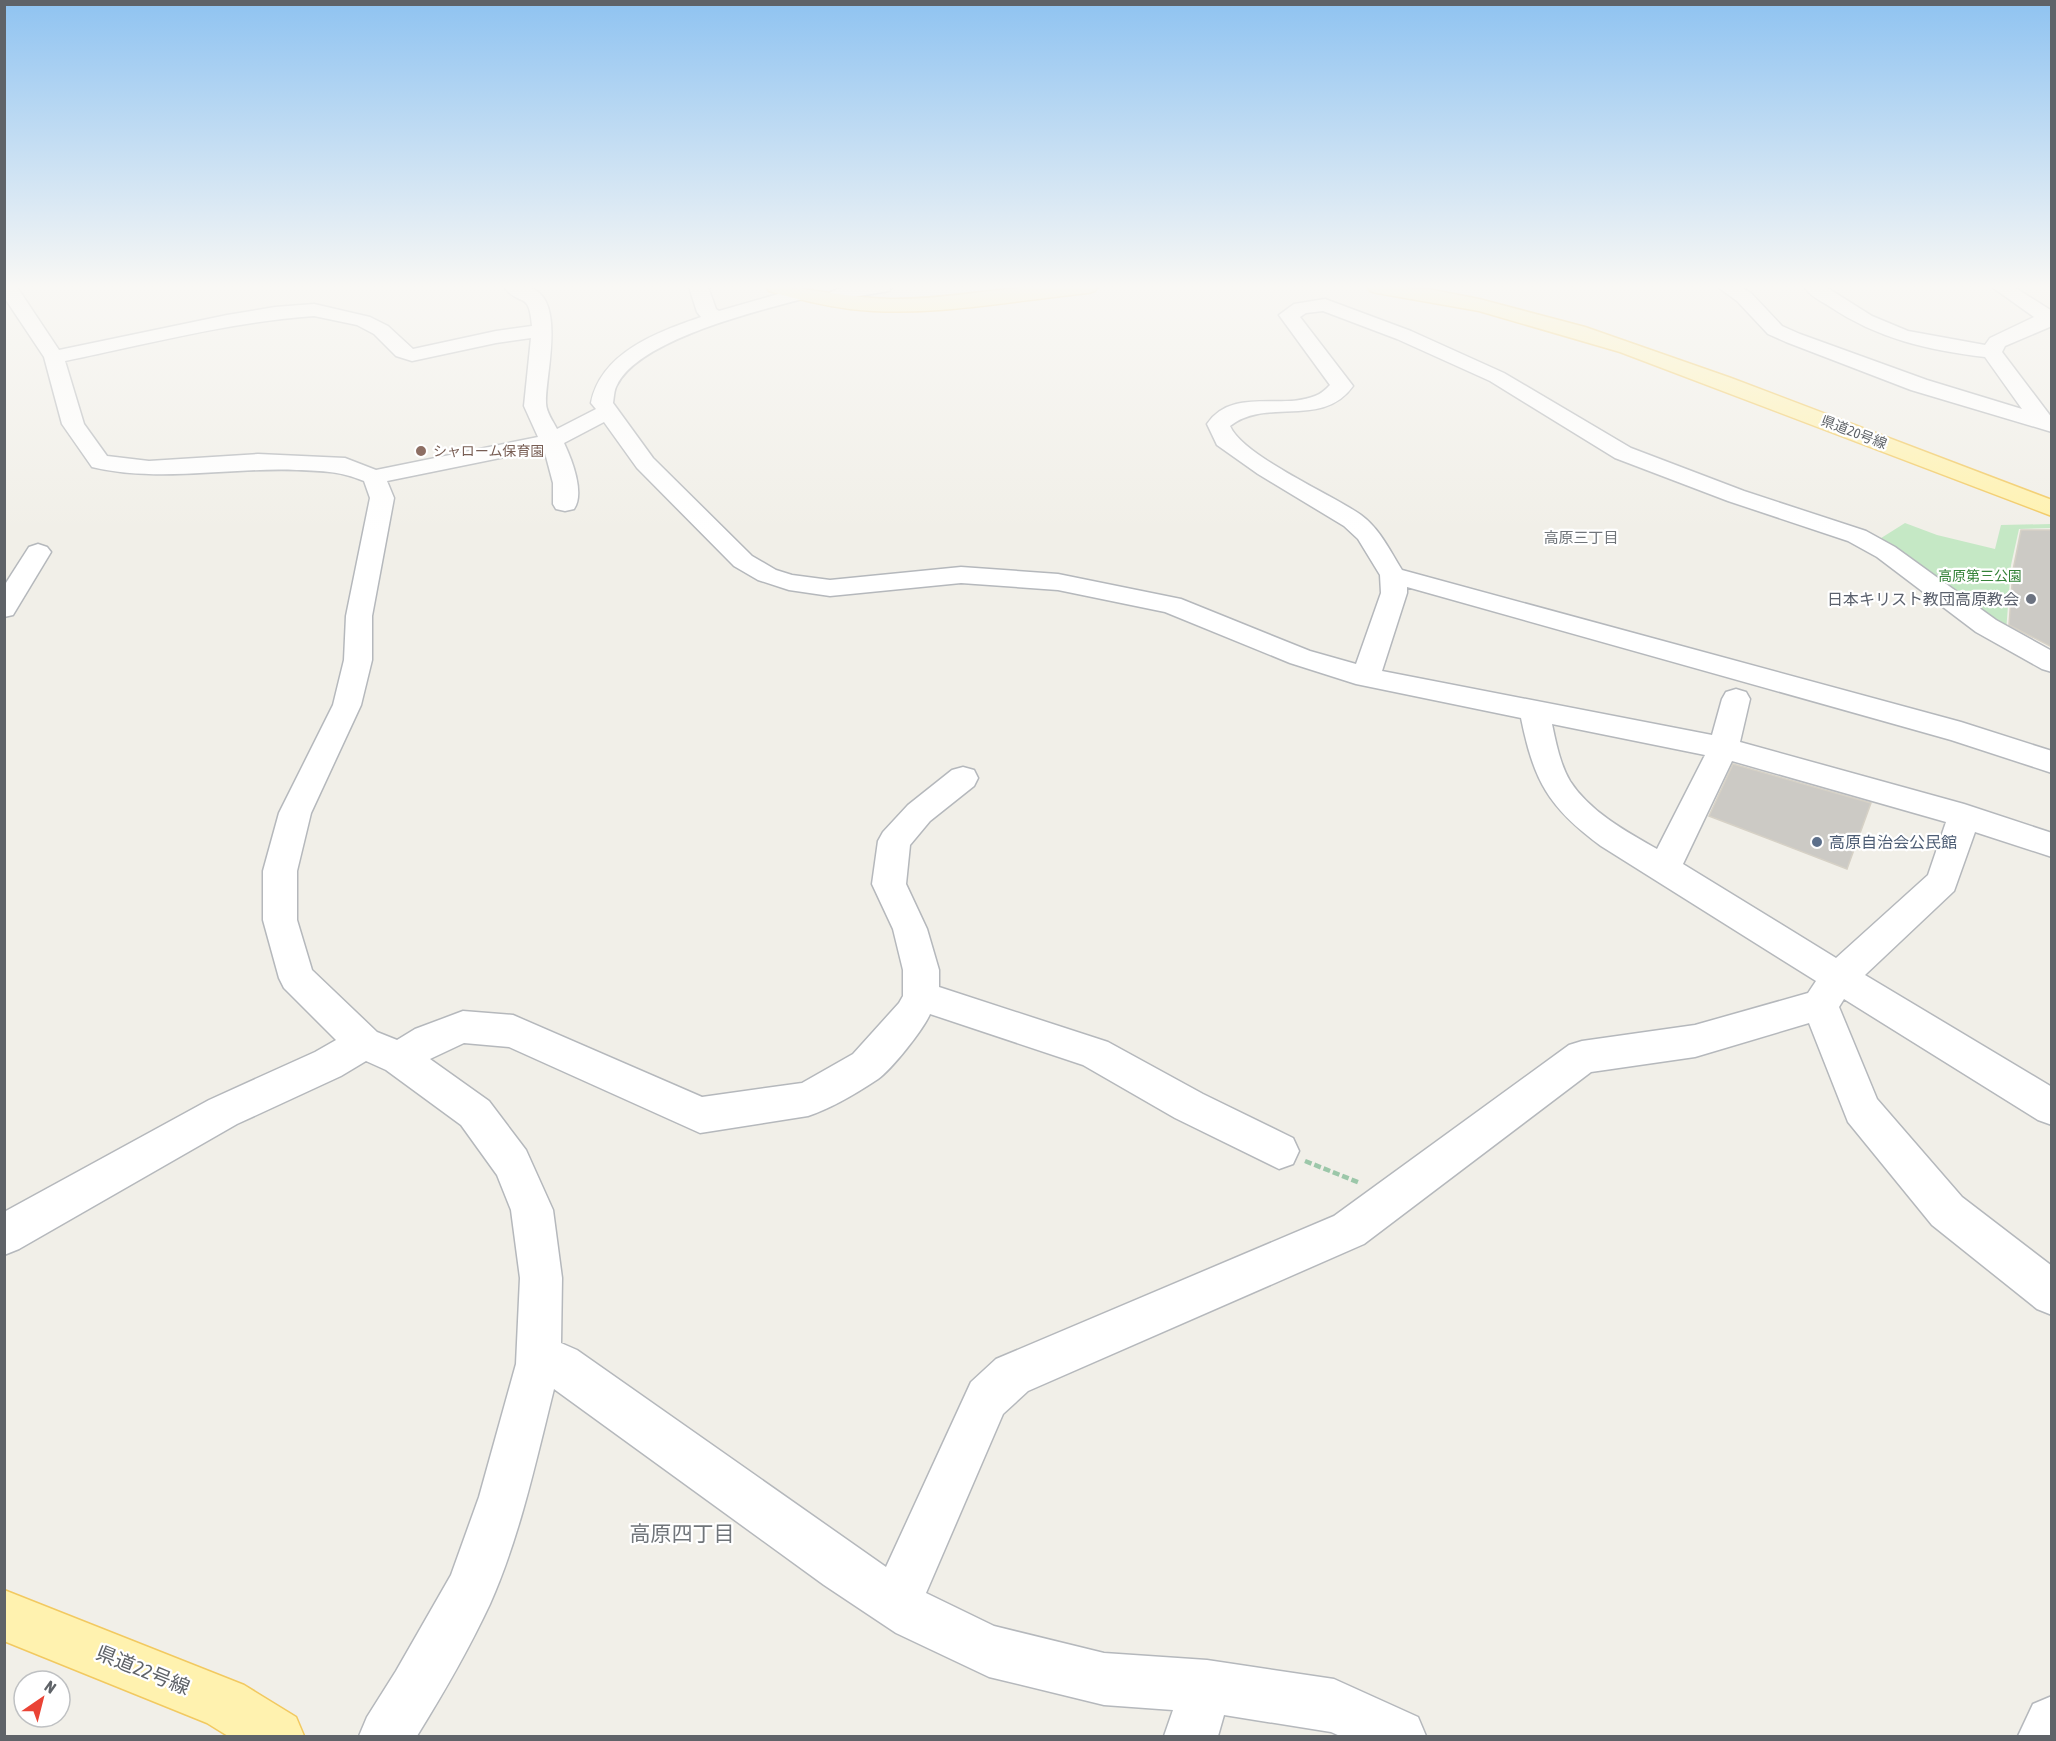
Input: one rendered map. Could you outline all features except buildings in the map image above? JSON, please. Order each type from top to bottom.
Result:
[{"type":"main road","name":"県道20号線","points":[[1684,368],[2052,509]]},
{"type":"main road","name":"県道22号線","points":[[4,1615],[225,1704],[277,1737]]},
{"type":"street","points":[[57,368],[73,424],[99,462],[149,468],[258,461],[345,465],[374,477],[551,441],[607,412]]},
{"type":"street","points":[[538,368],[535,406],[551,441],[565,483],[566,504]]},
{"type":"street","points":[[619,368],[606,384],[602,403],[607,412],[645,463],[742,561],[767,575],[789,582],[830,588],[961,576],[1058,582],[1172,605],[1300,657],[1366,677],[1723,748],[1964,816],[2052,846]]},
{"type":"street","points":[[1329,368],[1342,386],[1324,401],[1297,406],[1258,407],[1227,414],[1218,424],[1225,440],[1266,469],[1353,521],[1368,535],[1393,575],[1394,593],[1366,677]]},
{"type":"street","points":[[1478,368],[1548,406],[1623,453],[1736,496],[1857,536],[1886,552],[1986,626],[2052,663]]},
{"type":"street","points":[[1876,368],[2047,423]]},
{"type":"street","points":[[2005,368],[2047,423]]},
{"type":"street","points":[[374,477],[382,498],[359,616],[358,660],[347,705],[296,813],[280,871],[280,920],[297,978],[381,1050],[475,1113],[512,1163],[532,1210],[541,1278],[538,1364],[503,1497],[471,1588],[415,1690],[386,1737]]},
{"type":"street","points":[[4,609],[38,552]]},
{"type":"street","points":[[1393,575],[1961,732],[2052,762]]},
{"type":"street","points":[[1665,867],[1723,748],[1736,699]]},
{"type":"street","points":[[1534,711],[1546,762],[1565,797],[1593,826],[1665,867],[1829,991],[2052,1108]]},
{"type":"street","points":[[4,1235],[224,1112],[328,1064],[428,1040],[463,1028],[513,1031],[700,1115],[808,1099],[866,1066],[912,1014],[921,996],[921,970],[910,929],[889,884],[894,841],[919,813],[963,777]]},
{"type":"street","points":[[896,1603],[987,1398],[1012,1375],[1349,1230],[1582,1057],[1695,1041],[1829,991],[1942,882],[1964,816]]},
{"type":"street","points":[[1829,991],[1862,1110],[1947,1211],[2052,1294]]},
{"type":"street","points":[[921,996],[1095,1053],[1189,1106],[1279,1151]]},
{"type":"street","points":[[538,1364],[561,1366],[842,1567],[914,1615],[989,1651],[1104,1679],[1207,1686],[1334,1706],[1399,1737]]},
{"type":"street","points":[[1191,1737],[1207,1686]]},
{"type":"street","points":[[2045,1737],[2052,1722]]},
{"type":"path","points":[[1279,1151],[1360,1183],[1361,1178],[1399,1194]]},
{"type":"green space","name":"高原第三公園","points":[[1905,523],[1937,535],[1995,549],[2001,525],[2051,524],[2051,528],[2019,529],[2011,565],[2006,632],[1878,540]]},
{"type":"place","name":"シャローム保育園","points":[[421,451]]},
{"type":"place","name":"日本キリスト教団高原教会","points":[[2031,599]]},
{"type":"place","name":"高原自治会公民館","points":[[1817,842]]},
{"type":"district","name":"高原三丁目","points":[[1581,538]]},
{"type":"district","name":"高原四丁目","points":[[682,1534]]}]
